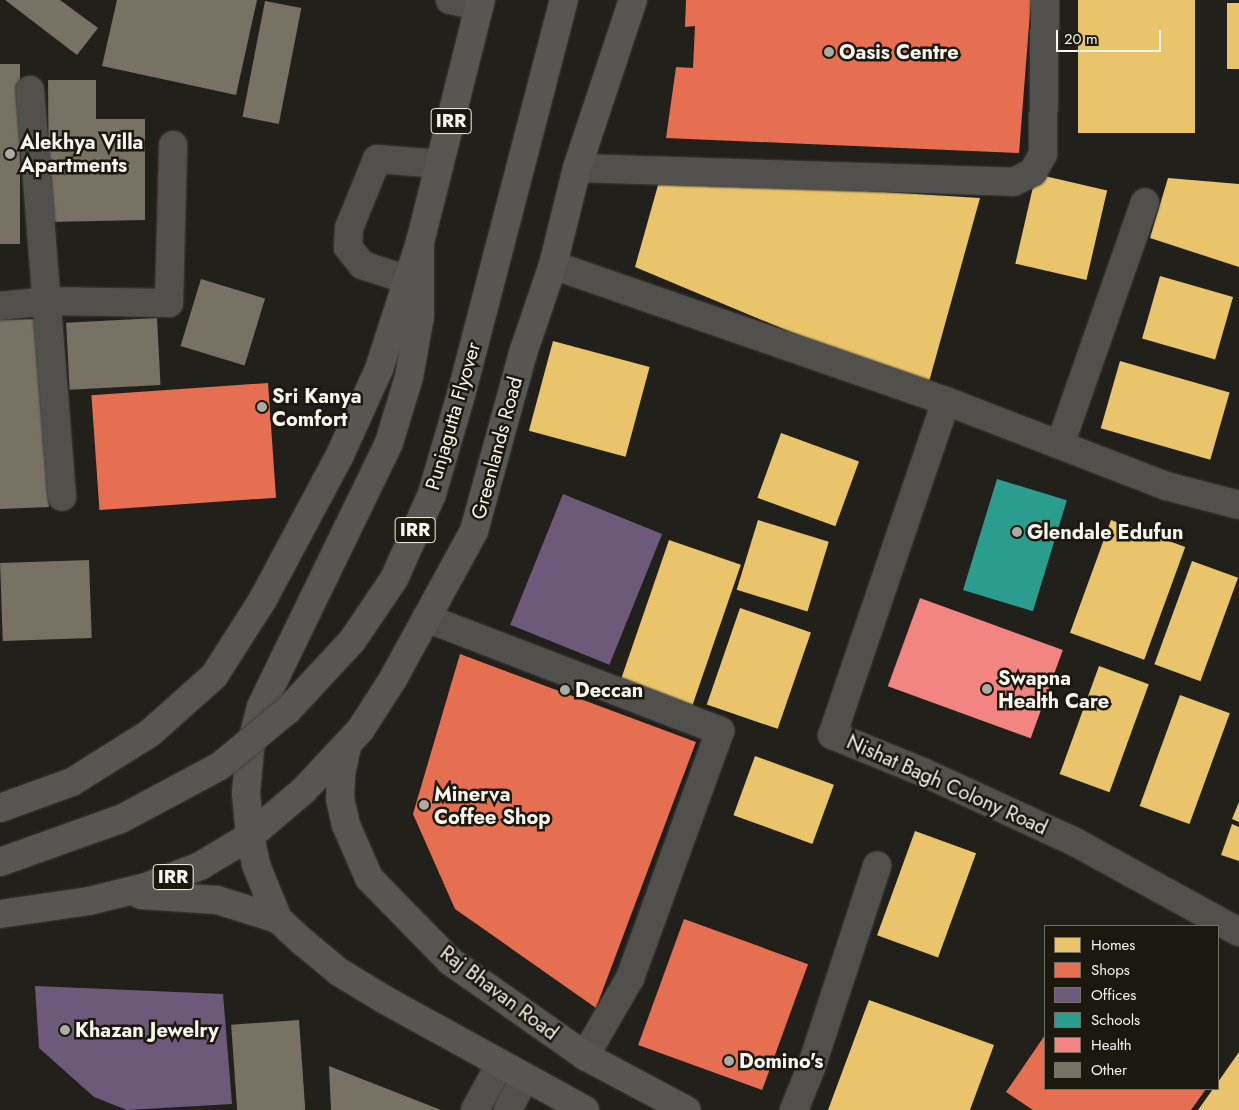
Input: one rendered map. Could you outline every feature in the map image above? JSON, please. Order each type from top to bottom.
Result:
[{"type":"main road","name":"Punjagutta Flyover","points":[[0,862],[121,819],[220,766],[294,703],[352,641],[394,579],[432,494],[461,395],[564,0]]},
{"type":"main road","name":"Greenlands Road","points":[[0,914],[89,901],[155,884],[200,866],[250,836],[304,790],[347,746],[393,679],[474,531],[524,350],[552,265],[577,168],[633,0]]},
{"type":"main road","name":"IRR","points":[[0,808],[72,782],[150,732],[214,676],[262,601],[339,457],[379,369],[420,242],[480,3]]},
{"type":"main road","name":"IRR","points":[[250,836],[246,793],[250,749],[261,706],[389,443],[409,377],[420,316],[420,242]]},
{"type":"main road","name":"Raj Bhavan Road","points":[[347,746],[340,774],[340,799],[346,825],[369,878],[450,961],[585,1056],[686,1110]]},
{"type":"main road","points":[[250,836],[256,865],[278,919]]},
{"type":"main road","points":[[89,901],[153,893],[217,900],[278,919],[339,972],[499,1066],[585,1110]]},
{"type":"street","points":[[450,0],[480,3]]},
{"type":"street","points":[[577,168],[1014,182],[1032,172],[1043,154],[1045,0]]},
{"type":"street","points":[[30,90],[62,497]]},
{"type":"street","points":[[0,306],[48,301],[169,303],[173,145]]},
{"type":"street","points":[[408,280],[362,265],[348,247],[349,228],[377,159],[440,164]]},
{"type":"street","points":[[1060,445],[1145,202]]},
{"type":"street","points":[[552,265],[946,401],[1166,486],[1239,505]]},
{"type":"street","name":"Nishat Bagh Colony Road","points":[[946,401],[832,735],[926,773],[1075,842],[1239,932]]},
{"type":"street","points":[[426,618],[720,731],[630,978],[585,1056]]},
{"type":"street","points":[[794,1110],[811,1068],[877,866]]},
{"type":"street","points":[[475,1110],[499,1066]]},
{"type":"street","points":[[508,1110],[524,1078]]},
{"type":"building: Homes","points":[[1078,0],[1195,0],[1195,133],[1078,133]]},
{"type":"building: Homes","points":[[1227,3],[1239,3],[1239,69],[1227,69]]},
{"type":"building: Homes","points":[[1036,174],[1107,190],[1086,280],[1015,264]]},
{"type":"building: Homes","points":[[660,178],[980,198],[927,389],[635,267]]},
{"type":"building: Homes","points":[[1168,178],[1239,184],[1239,267],[1150,238]]},
{"type":"building: Homes","points":[[1160,276],[1233,297],[1215,359],[1142,338]]},
{"type":"building: Homes","points":[[553,341],[650,367],[626,457],[529,431]]},
{"type":"building: Homes","points":[[1120,361],[1230,392],[1210,460],[1101,428]]},
{"type":"building: Homes","points":[[781,433],[859,461],[835,526],[757,498]]},
{"type":"building: Homes","points":[[758,520],[829,542],[807,611],[737,590]]},
{"type":"building: Homes","points":[[1111,520],[1185,547],[1144,660],[1070,633]]},
{"type":"building: Homes","points":[[669,540],[741,565],[692,707],[620,682]]},
{"type":"building: Homes","points":[[1192,561],[1238,578],[1200,681],[1154,664]]},
{"type":"building: Homes","points":[[740,608],[811,632],[778,729],[707,704]]},
{"type":"building: Homes","points":[[1099,666],[1149,684],[1109,792],[1060,774]]},
{"type":"building: Homes","points":[[1180,695],[1230,713],[1189,824],[1140,806]]},
{"type":"building: Homes","points":[[755,756],[834,785],[812,844],[733,815]]},
{"type":"building: Homes","points":[[1239,802],[1239,822],[1232,819]]},
{"type":"building: Homes","points":[[1232,824],[1239,827],[1239,861],[1221,855]]},
{"type":"building: Homes","points":[[915,831],[976,853],[938,958],[877,935]]},
{"type":"building: Homes","points":[[869,1000],[994,1045],[970,1110],[828,1110]]},
{"type":"building: Homes","points":[[1239,1052],[1239,1110],[1198,1110],[1212,1090],[1219,1090],[1219,1081]]},
{"type":"building: Shops","points":[[686,0],[1031,0],[1019,153],[666,138],[676,67],[693,68],[695,26],[685,27]]},
{"type":"building: Shops","points":[[268,383],[276,498],[99,510],[91,395]]},
{"type":"building: Shops","points":[[460,654],[696,742],[596,1008],[455,909],[413,814]]},
{"type":"building: Shops","points":[[684,919],[808,964],[762,1090],[638,1045]]},
{"type":"building: Shops","points":[[1044,1036],[1044,1090],[1205,1090],[1191,1110],[1033,1110],[1006,1092]]},
{"type":"building: Offices","points":[[563,494],[662,534],[609,665],[510,625]]},
{"type":"building: Offices","points":[[35,986],[223,994],[232,1104],[127,1110],[94,1097],[39,1048]]},
{"type":"building: Schools","points":[[997,479],[1067,500],[1033,611],[963,590]]},
{"type":"building: Health","points":[[920,598],[1063,650],[1031,738],[888,686]]},
{"type":"building: Other","points":[[5,0],[60,0],[98,28],[77,55]]},
{"type":"building: Other","points":[[117,0],[257,0],[236,95],[102,66]]},
{"type":"building: Other","points":[[265,1],[301,8],[279,124],[242,117]]},
{"type":"building: Other","name":"Alekhya Villa Apartments","points":[[0,64],[20,64],[20,244],[0,244]]},
{"type":"building: Other","points":[[48,80],[96,80],[96,119],[145,119],[145,220],[49,222]]},
{"type":"building: Other","points":[[201,279],[265,299],[245,366],[181,346]]},
{"type":"building: Other","points":[[157,318],[161,385],[70,390],[66,323]]},
{"type":"building: Other","points":[[41,319],[49,507],[0,509],[0,320]]},
{"type":"building: Other","points":[[89,560],[92,638],[3,641],[0,563]]},
{"type":"building: Other","points":[[299,1020],[305,1110],[237,1110],[231,1025]]},
{"type":"building: Other","points":[[329,1066],[441,1110],[331,1110]]},
{"type":"place","name":"Oasis Centre","points":[[829,52]]},
{"type":"place","name":"Alekhya Villa Apartments","points":[[10,154]]},
{"type":"place","name":"Sri Kanya Comfort","points":[[262,407]]},
{"type":"place","name":"Glendale Edufun","points":[[1017,532]]},
{"type":"place","name":"Swapna Health Care","points":[[987,689]]},
{"type":"place","name":"Deccan","points":[[565,690]]},
{"type":"place","name":"Minerva Coffee Shop","points":[[424,805]]},
{"type":"place","name":"Khazan Jewelry","points":[[65,1030]]},
{"type":"place","name":"Domino's","points":[[729,1061]]}]
